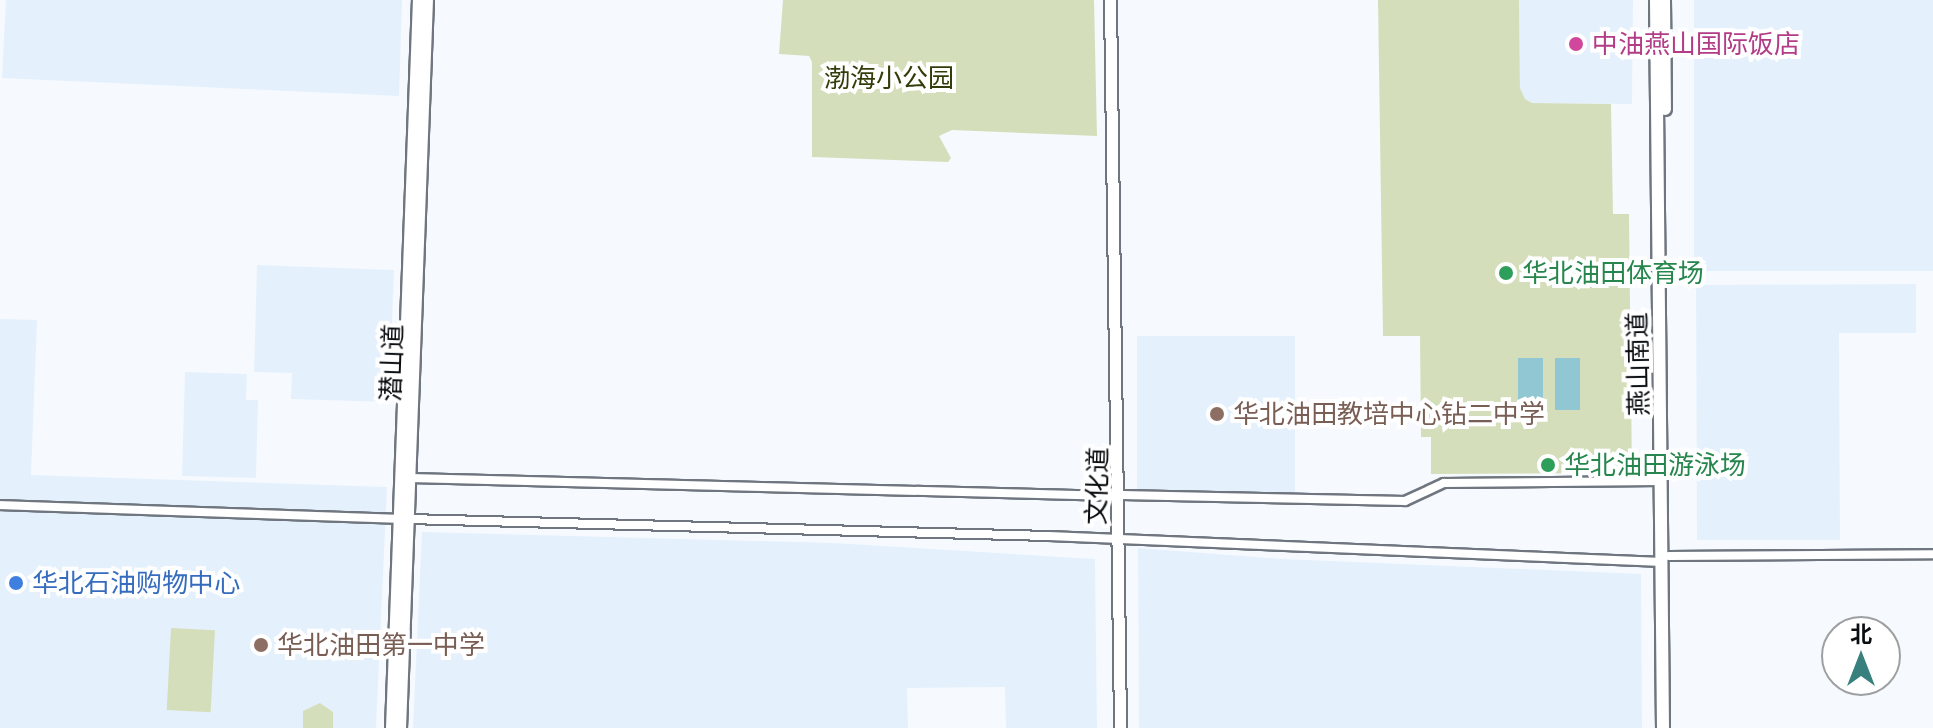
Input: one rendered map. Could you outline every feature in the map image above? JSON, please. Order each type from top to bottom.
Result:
[{"type":"main road","name":"潜山道","points":[[400,728],[418,0]]},
{"type":"main road","name":"潜山道","points":[[391,728],[404,519],[410,478],[427,0]]},
{"type":"main road","name":"文化道","points":[[1110,0],[1118,495]]},
{"type":"main road","name":"文化道","points":[[1117,0],[1120,728]]},
{"type":"main road","name":"燕山南道","points":[[1656,0],[1661,481],[1671,728]]},
{"type":"main road","name":"燕山南道","points":[[1663,728],[1666,559],[1664,0]]},
{"type":"street","points":[[410,478],[1394,502],[1417,498],[1435,484],[1444,483],[1661,481]]},
{"type":"street","points":[[0,505],[1666,559],[1933,554]]},
{"type":"shaded area","points":[[6,0],[402,0],[399,96],[2,78]]},
{"type":"shaded area","name":"中油燕山国际饭店","points":[[1519,0],[1633,0],[1632,104],[1532,103],[1525,99],[1520,88]]},
{"type":"shaded area","points":[[1694,0],[1933,0],[1933,271],[1694,271]]},
{"type":"shaded area","points":[[257,265],[394,270],[389,402],[291,399],[292,373],[254,372]]},
{"type":"shaded area","points":[[1916,284],[1916,333],[1839,333],[1840,540],[1697,540],[1696,285]]},
{"type":"shaded area","points":[[0,319],[37,320],[31,475],[387,487],[376,728],[0,728]]},
{"type":"shaded area","name":"华北油田教培中心钻二中学","points":[[1137,336],[1295,336],[1295,495],[1137,495]]},
{"type":"shaded area","points":[[185,372],[247,374],[246,400],[258,400],[256,478],[182,476]]},
{"type":"shaded area","points":[[422,532],[834,543],[1095,559],[1097,728],[1006,728],[1005,687],[907,688],[908,728],[413,728]]},
{"type":"shaded area","points":[[1138,548],[1282,559],[1641,574],[1642,728],[1139,728]]},
{"type":"green space","name":"渤海小公园","points":[[783,0],[1094,0],[1097,136],[952,130],[939,136],[951,158],[948,162],[812,157],[812,62],[809,56],[779,54]]},
{"type":"green space","name":"华北油田体育场","points":[[1378,0],[1519,0],[1520,88],[1525,99],[1532,103],[1611,104],[1613,214],[1629,214],[1632,473],[1431,474],[1431,437],[1421,437],[1420,336],[1383,336]]},
{"type":"green space","points":[[171,628],[215,630],[211,712],[167,710]]},
{"type":"green space","points":[[320,703],[333,712],[333,728],[303,728],[303,711]]},
{"type":"water","points":[[1518,358],[1543,358],[1543,410],[1518,410]]},
{"type":"water","points":[[1555,358],[1580,358],[1580,410],[1555,410]]},
{"type":"place","name":"中油燕山国际饭店","points":[[1576,44]]},
{"type":"place","name":"华北油田体育场","points":[[1506,273]]},
{"type":"place","name":"华北油田教培中心钻二中学","points":[[1217,414]]},
{"type":"place","name":"华北油田游泳场","points":[[1548,465]]},
{"type":"place","name":"华北石油购物中心","points":[[16,583]]},
{"type":"place","name":"华北油田第一中学","points":[[261,645]]}]
